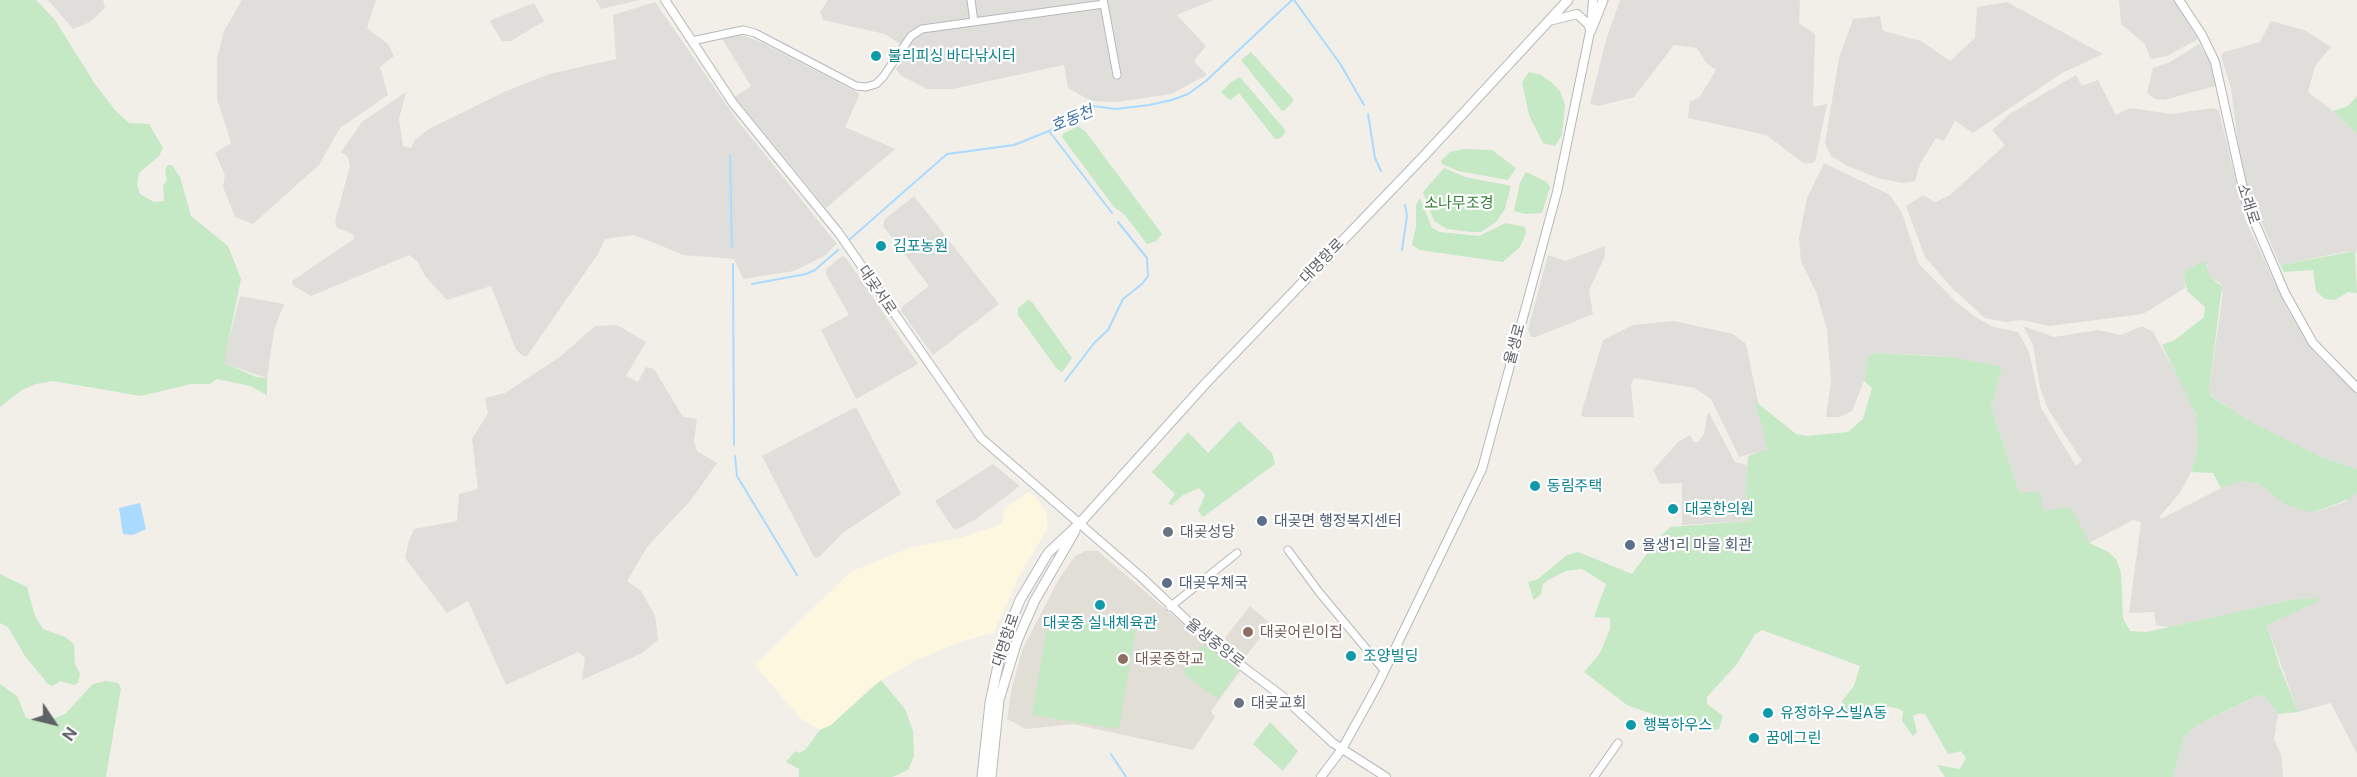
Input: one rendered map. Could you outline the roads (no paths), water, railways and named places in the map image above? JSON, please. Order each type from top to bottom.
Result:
[{"type":"main road","name":"대명항로","points":[[982,777],[994,674],[1008,627],[1020,600],[1048,553],[1079,524],[1206,383],[1422,158],[1545,22],[1568,0]]},
{"type":"main road","points":[[1590,30],[1603,0]]},
{"type":"main road","name":"대명항로","points":[[991,777],[999,700],[1017,641],[1035,600],[1079,524]]},
{"type":"street","name":"대곶서로","points":[[665,0],[733,103],[838,232],[981,438],[1079,524]]},
{"type":"street","points":[[971,0],[974,22]]},
{"type":"street","name":"율생로","points":[[1321,777],[1342,749],[1384,670],[1482,469],[1557,192],[1590,30],[1593,0]]},
{"type":"street","name":"소래로","points":[[2179,0],[2202,35],[2215,62],[2246,202],[2285,293],[2313,343],[2357,388]]},
{"type":"street","points":[[692,41],[730,32],[749,32],[856,86],[866,87],[876,84],[883,77],[915,32],[1104,2],[1117,75]]},
{"type":"street","points":[[1545,22],[1577,14],[1588,24],[1590,30]]},
{"type":"street","name":"율생중앙로","points":[[1079,524],[1140,576],[1170,607],[1210,642],[1282,696],[1342,749],[1386,777]]},
{"type":"street","points":[[1288,550],[1319,592],[1384,670]]},
{"type":"street","points":[[1170,607],[1237,553]]},
{"type":"street","points":[[1594,777],[1618,743]]},
{"type":"water","points":[[140,503],[146,529],[133,535],[123,534],[119,508]]},
{"type":"waterway","name":"호동천","points":[[850,239],[947,154],[1014,145],[1049,131],[1093,106],[1116,109],[1149,105],[1188,94],[1206,81],[1292,0]]},
{"type":"waterway","points":[[1294,0],[1341,65],[1364,105]]},
{"type":"waterway","points":[[1368,114],[1375,158],[1381,171]]},
{"type":"waterway","points":[[1049,131],[1112,213]]},
{"type":"waterway","points":[[730,155],[732,247]]},
{"type":"waterway","points":[[1402,250],[1407,216],[1405,205]]},
{"type":"waterway","points":[[1065,381],[1095,342],[1108,330],[1123,299],[1142,284],[1148,276],[1147,258],[1118,222]]},
{"type":"waterway","name":"호동천","points":[[752,284],[806,274],[815,270],[838,250]]},
{"type":"waterway","points":[[733,264],[734,445]]},
{"type":"waterway","points":[[735,456],[737,476],[797,575]]},
{"type":"waterway","points":[[1111,754],[1126,777]]},
{"type":"place","name":"불리피싱 바다낚시터","points":[[876,56]]},
{"type":"place","name":"김포농원","points":[[881,246]]},
{"type":"place","name":"동림주택","points":[[1535,486]]},
{"type":"place","name":"대곶한의원","points":[[1673,509]]},
{"type":"place","name":"대곶면 행정복지센터","points":[[1262,521]]},
{"type":"place","name":"대곶성당","points":[[1168,532]]},
{"type":"place","name":"율생1리 마을 회관","points":[[1630,545]]},
{"type":"place","name":"대곶우체국","points":[[1167,583]]},
{"type":"place","name":"대곶중 실내체육관","points":[[1100,605]]},
{"type":"place","name":"대곶어린이집","points":[[1248,632]]},
{"type":"place","name":"조양빌딩","points":[[1351,656]]},
{"type":"place","name":"대곶중학교","points":[[1123,659]]},
{"type":"place","name":"대곶교회","points":[[1239,703]]},
{"type":"place","name":"유정하우스빌A동","points":[[1768,713]]},
{"type":"place","name":"행복하우스","points":[[1631,725]]},
{"type":"place","name":"꿈에그린","points":[[1754,738]]},
{"type":"park label","name":"소나무조경","points":[[1459,203]]}]
